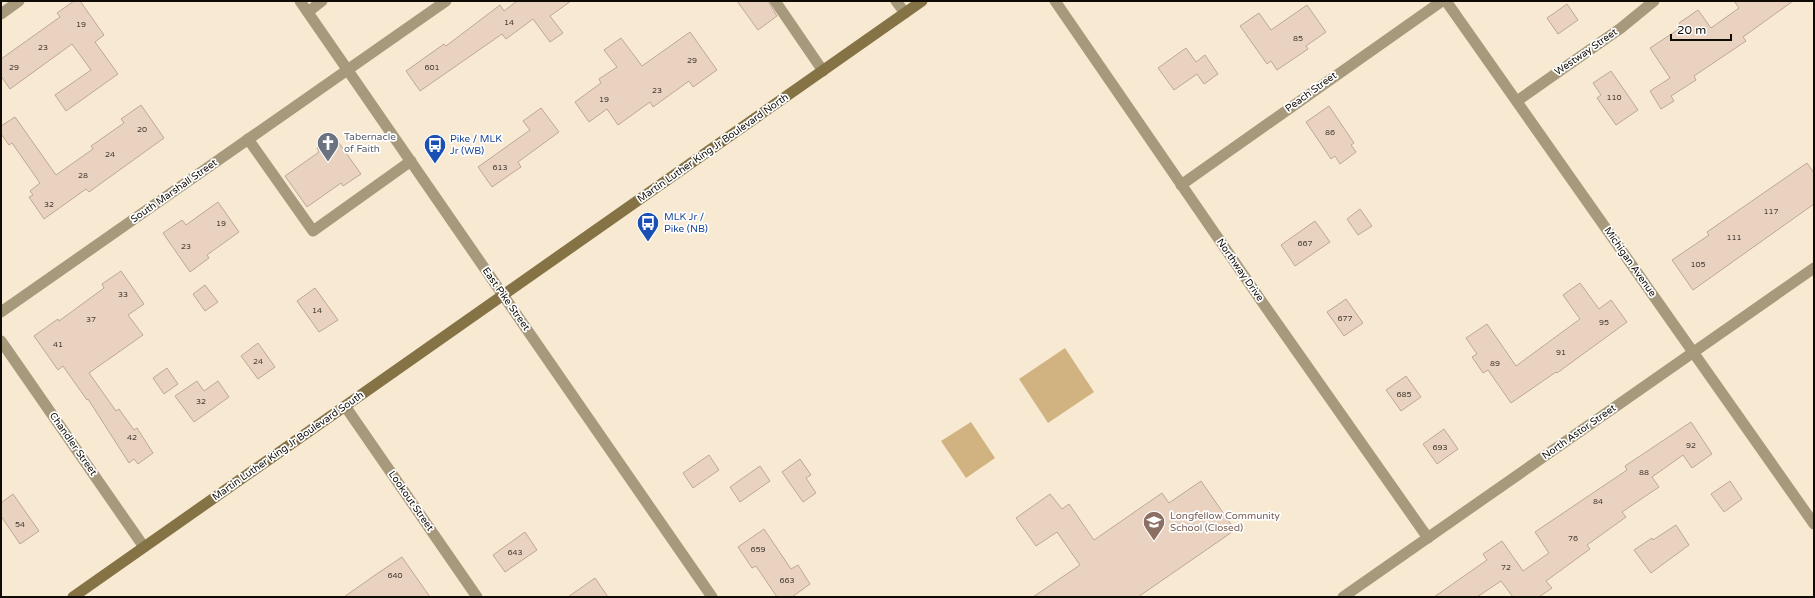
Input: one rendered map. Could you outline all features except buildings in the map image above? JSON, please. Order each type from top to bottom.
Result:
[{"type":"main road","name":"Martin Luther King Jr Boulevard North","points":[[503,295],[922,1]]},
{"type":"main road","name":"Martin Luther King Jr Boulevard South","points":[[73,597],[503,295]]},
{"type":"street","points":[[1,14],[19,1]]},
{"type":"street","name":"East Pike Street","points":[[300,1],[712,597]]},
{"type":"street","points":[[308,12],[322,1]]},
{"type":"street","name":"South Marshall Street","points":[[1,312],[446,1]]},
{"type":"street","points":[[775,1],[822,71]]},
{"type":"street","points":[[896,1],[905,13]]},
{"type":"street","name":"Northway Drive","points":[[1055,1],[1181,185],[1428,538]]},
{"type":"street","name":"Peach Street","points":[[1181,185],[1442,1]]},
{"type":"street","name":"Michigan Avenue","points":[[1446,1],[1814,524]]},
{"type":"street","name":"Westway Street","points":[[1517,102],[1630,21],[1654,1]]},
{"type":"street","points":[[248,139],[313,231],[411,161]]},
{"type":"street","name":"North Astor Street","points":[[1343,597],[1814,268]]},
{"type":"street","name":"Chandler Street","points":[[1,342],[144,547]]},
{"type":"street","name":"Lookout Street","points":[[345,406],[478,597]]},
{"type":"shaded area","points":[[1065,348],[1094,392],[1048,423],[1019,379]]},
{"type":"shaded area","points":[[971,422],[995,458],[966,478],[941,441]]},
{"type":"place","name":"Tabernacle of Faith","points":[[328,162]]},
{"type":"place","name":"Pike / MLK Jr (WB)","points":[[435,164]]},
{"type":"place","name":"MLK Jr / Pike (NB)","points":[[648,242]]},
{"type":"place","name":"Longfellow Community School (Closed)","points":[[1154,542]]}]
